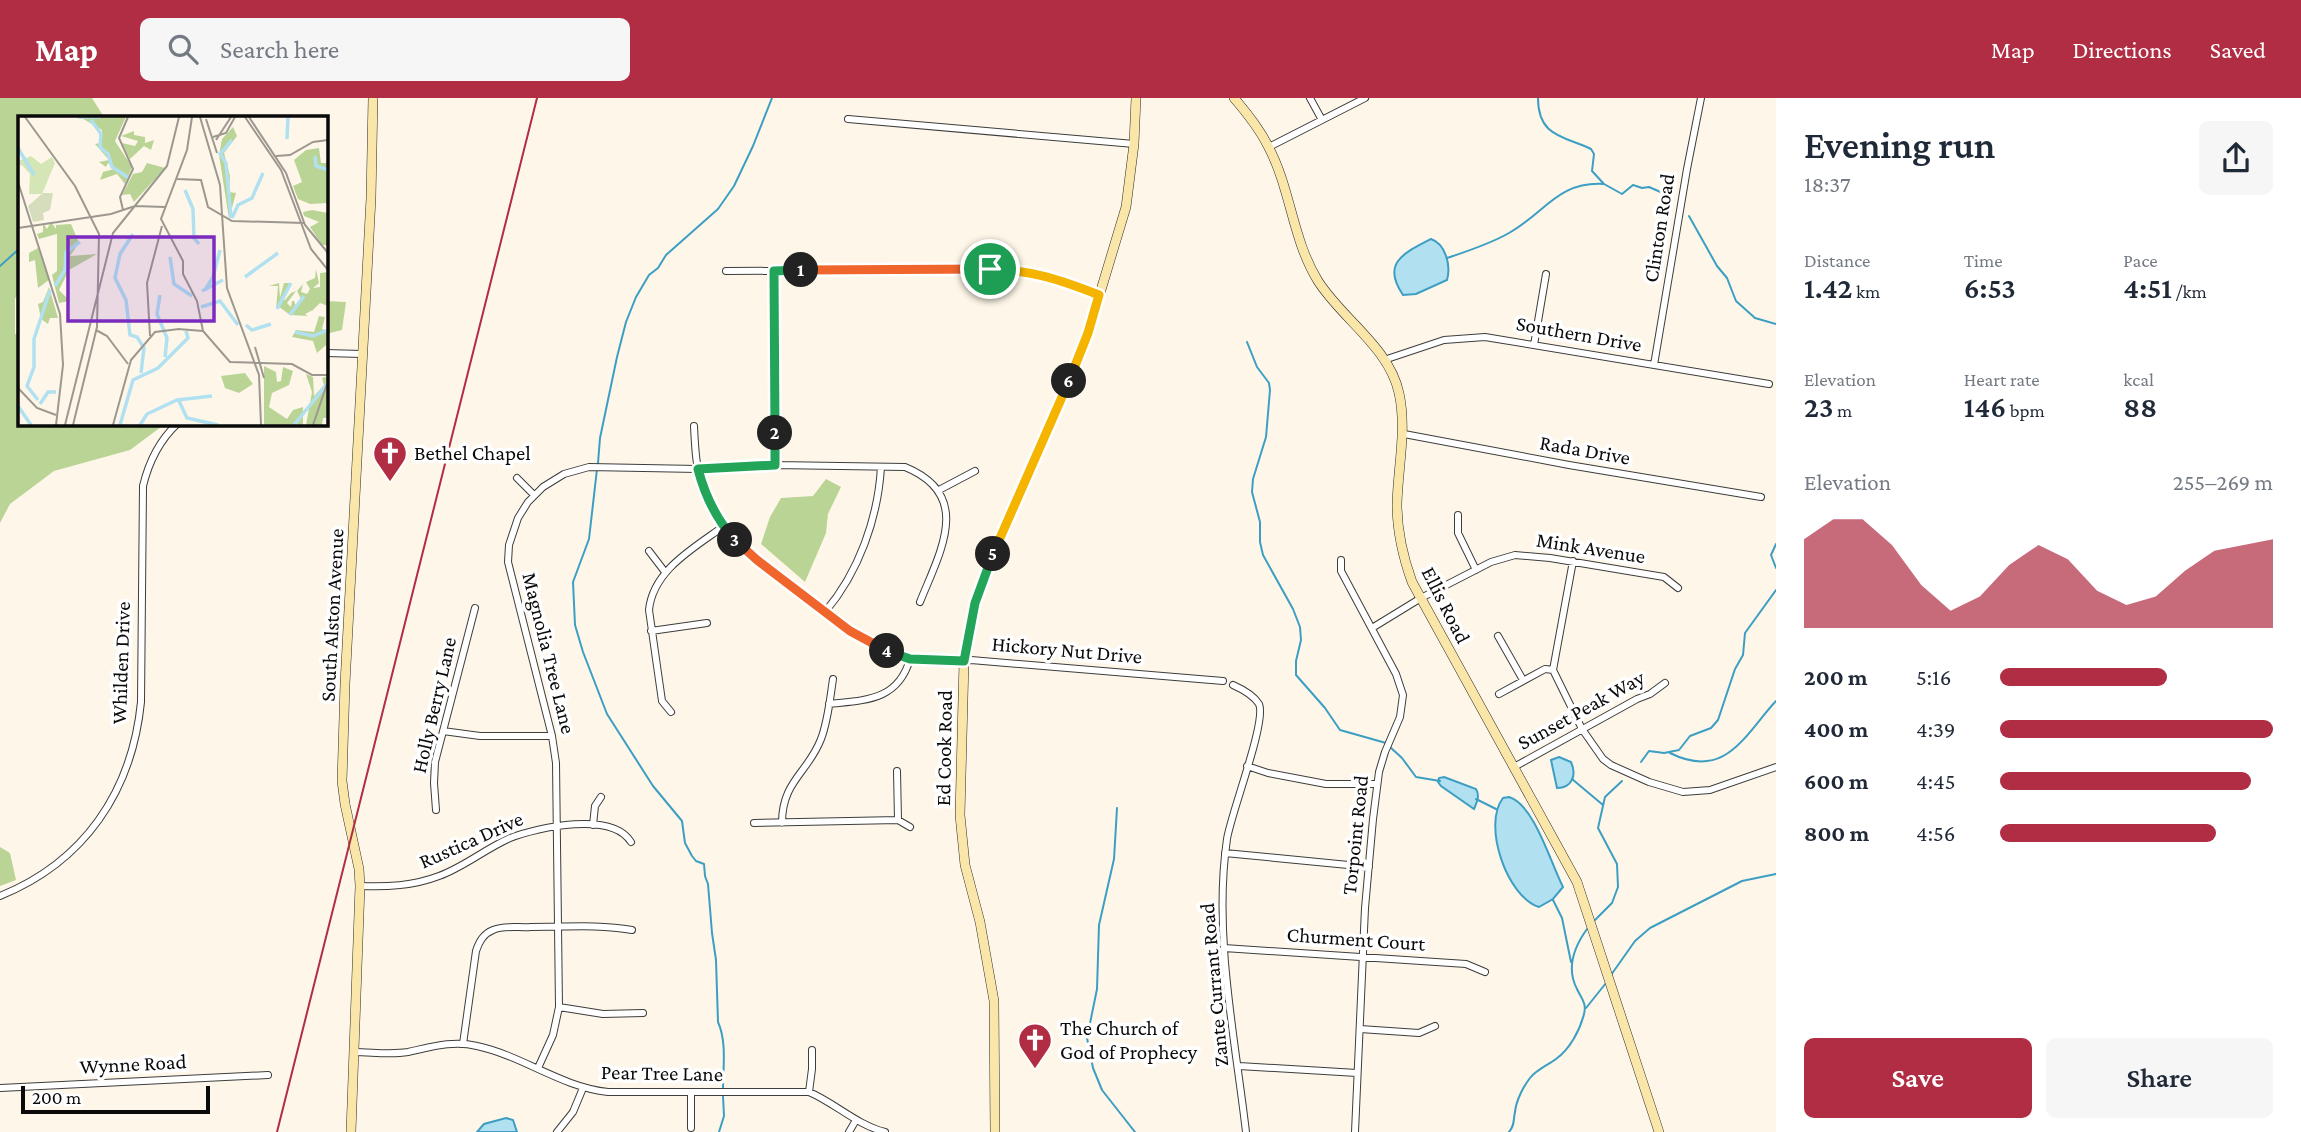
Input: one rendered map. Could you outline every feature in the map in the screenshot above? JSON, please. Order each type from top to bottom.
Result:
[{"type":"street","name":"South Alston Avenue","points":[[351,1132],[360,886],[342,780],[371,198],[373,98]]},
{"type":"street","name":"Ed Cook Road","points":[[995,1132],[994,1001],[980,922],[965,865],[960,815],[964,661],[975,603],[990,562],[1079,359],[1126,207],[1134,144],[1136,98]]},
{"type":"street","name":"Ellis Road","points":[[1234,98],[1249,115],[1269,147],[1300,245],[1318,281],[1384,360],[1398,389],[1404,434],[1397,503],[1398,524],[1403,555],[1412,583],[1577,882],[1659,1132]]},
{"type":"street","points":[[1310,98],[1322,120]]},
{"type":"street","points":[[1269,147],[1365,98]]},
{"type":"street","name":"Clinton Road","points":[[1654,365],[1701,98]]},
{"type":"street","points":[[848,119],[1134,144]]},
{"type":"street","points":[[726,271],[1015,270],[1051,277],[1099,295]]},
{"type":"street","points":[[774,271],[775,465]]},
{"type":"street","points":[[1534,345],[1546,274]]},
{"type":"street","name":"Southern Drive","points":[[1384,360],[1424,345],[1454,338],[1485,337],[1769,384]]},
{"type":"street","points":[[327,353],[362,354]]},
{"type":"street","name":"Whilden Drive","points":[[0,896],[43,874],[82,841],[113,798],[128,765],[141,702],[143,486],[158,447],[176,425]]},
{"type":"street","name":"Hickory Nut Drive","points":[[694,426],[695,450],[704,493],[724,526],[757,560],[850,631],[884,650],[910,659],[971,660],[1223,681]]},
{"type":"street","name":"Rada Drive","points":[[1404,434],[1761,497]]},
{"type":"street","name":"Magnolia Tree Lane","points":[[538,1068],[553,1035],[559,1007],[556,763],[552,736],[508,562],[517,518],[534,495],[564,474],[589,467],[905,467],[918,472],[939,490]]},
{"type":"street","points":[[825,612],[851,577],[858,559],[874,512],[881,467]]},
{"type":"street","points":[[920,602],[944,536],[947,520],[939,490],[975,471]]},
{"type":"street","points":[[517,478],[534,495]]},
{"type":"street","points":[[1458,515],[1458,533],[1476,570]]},
{"type":"street","points":[[671,712],[662,701],[651,631],[650,596],[665,572],[724,526]]},
{"type":"street","points":[[649,551],[665,572]]},
{"type":"street","name":"Mink Avenue","points":[[1372,628],[1421,598],[1501,558],[1515,555],[1573,561],[1664,577],[1678,588]]},
{"type":"street","name":"Torpoint Road","points":[[1341,560],[1341,571],[1396,674],[1403,695],[1400,717],[1385,752],[1377,784],[1369,867],[1355,1132]]},
{"type":"street","points":[[1573,561],[1553,670],[1595,750],[1611,765],[1666,788],[1683,792],[1710,790],[1776,767]]},
{"type":"street","name":"Holly Berry Lane","points":[[436,810],[433,783],[435,762],[475,608]]},
{"type":"street","points":[[651,631],[707,623]]},
{"type":"street","points":[[1498,636],[1523,681]]},
{"type":"street","points":[[829,704],[870,699],[885,694],[904,676],[910,659]]},
{"type":"street","points":[[1499,694],[1545,669],[1553,670]]},
{"type":"street","points":[[782,823],[785,796],[821,738],[833,680]]},
{"type":"street","name":"Sunset Peak Way","points":[[1514,767],[1650,694],[1665,683]]},
{"type":"street","name":"Zante Currant Road","points":[[1233,685],[1259,704],[1261,718],[1230,822],[1225,853],[1222,930],[1246,1132]]},
{"type":"street","points":[[443,731],[480,736],[552,736]]},
{"type":"street","points":[[1247,766],[1268,773],[1326,784],[1377,784]]},
{"type":"street","points":[[897,771],[898,820]]},
{"type":"street","points":[[593,825],[595,806],[601,797]]},
{"type":"street","points":[[754,823],[898,820],[910,827]]},
{"type":"street","name":"Rustica Drive","points":[[360,886],[395,886],[429,879],[463,865],[509,839],[557,826],[614,827],[631,842]]},
{"type":"street","points":[[1225,853],[1369,867]]},
{"type":"street","points":[[463,1044],[476,951],[482,937],[494,929],[611,926],[632,930]]},
{"type":"street","name":"Churment Court","points":[[1224,948],[1466,964],[1485,972]]},
{"type":"street","points":[[559,1007],[603,1014],[643,1013]]},
{"type":"street","points":[[1360,1029],[1419,1033],[1435,1026]]},
{"type":"street","name":"Pear Tree Lane","points":[[354,1052],[388,1054],[430,1046],[463,1044],[496,1050],[583,1088],[608,1092],[808,1092],[827,1100],[856,1120],[885,1132]]},
{"type":"street","points":[[808,1092],[812,1050]]},
{"type":"street","points":[[1239,1066],[1357,1073]]},
{"type":"street","name":"Wynne Road","points":[[0,1088],[268,1075]]},
{"type":"street","points":[[558,1132],[573,1112],[583,1088]]},
{"type":"street","points":[[691,1092],[691,1128]]},
{"type":"street","points":[[849,1132],[856,1120]]},
{"type":"green space","points":[[0,98],[92,98],[103,116],[18,116],[18,293],[15,299],[15,334],[18,335],[18,425],[164,425],[130,450],[54,471],[10,504],[0,523]]},
{"type":"green space","points":[[327,301],[346,302],[342,330],[327,334]]},
{"type":"green space","points":[[826,479],[841,487],[828,514],[826,533],[805,582],[761,544],[770,517],[781,498],[813,496]]},
{"type":"green space","points":[[0,847],[10,853],[16,880],[0,886]]},
{"type":"water","points":[[1431,239],[1444,250],[1448,268],[1447,280],[1416,294],[1403,295],[1394,275],[1395,267],[1404,254]]},
{"type":"water","points":[[1559,757],[1571,762],[1573,776],[1566,786],[1557,788],[1551,760]]},
{"type":"water","points":[[1444,777],[1476,789],[1478,797],[1474,809],[1441,786],[1439,778]]},
{"type":"water","points":[[1509,797],[1518,802],[1534,822],[1563,887],[1553,899],[1539,907],[1527,901],[1517,890],[1501,859],[1495,825],[1497,810],[1503,798]]},
{"type":"water","points":[[506,1118],[513,1120],[517,1132],[477,1132],[484,1124]]},
{"type":"waterway","points":[[598,463],[600,438],[617,357],[636,297],[649,275],[658,268],[666,255],[718,209],[734,186],[772,98]]},
{"type":"waterway","points":[[1538,98],[1542,121],[1548,128],[1591,149],[1594,154],[1592,171],[1604,184],[1622,194],[1633,185],[1649,187],[1672,197]]},
{"type":"waterway","points":[[1447,258],[1509,233],[1563,193],[1588,184],[1604,184]]},
{"type":"waterway","points":[[1689,216],[1717,266],[1727,278],[1736,301],[1755,318],[1776,324]]},
{"type":"waterway","points":[[0,266],[18,250]]},
{"type":"waterway","points":[[1247,342],[1257,367],[1269,383],[1270,390],[1266,437],[1253,479],[1252,492],[1260,522],[1263,555],[1300,627],[1296,675],[1340,730],[1386,743]]},
{"type":"waterway","points":[[597,469],[589,539],[573,582],[575,625],[607,714],[653,786],[682,821],[685,843],[692,856],[704,864],[716,960],[718,1022],[724,1047],[723,1090]]},
{"type":"waterway","points":[[1776,544],[1771,555],[1776,568]]},
{"type":"waterway","points":[[1641,762],[1649,751],[1664,753],[1679,750],[1690,736],[1711,728],[1718,720],[1735,669],[1743,655],[1745,633],[1776,590]]},
{"type":"waterway","points":[[1670,753],[1689,760],[1720,758],[1744,739],[1776,701]]},
{"type":"waterway","points":[[1390,747],[1416,777],[1440,781]]},
{"type":"waterway","points":[[1572,779],[1603,805]]},
{"type":"waterway","points":[[1593,922],[1612,903],[1618,887],[1617,864],[1598,828],[1605,797],[1622,781]]},
{"type":"waterway","points":[[1476,799],[1496,809]]},
{"type":"waterway","points":[[1117,808],[1114,859],[1099,925],[1097,989],[1087,1038],[1093,1068],[1102,1090],[1135,1132]]},
{"type":"waterway","points":[[1611,975],[1635,941],[1650,928],[1742,881],[1776,874]]},
{"type":"waterway","points":[[1553,900],[1562,918],[1571,962]]},
{"type":"waterway","points":[[1509,1132],[1518,1099],[1527,1082],[1535,1072],[1566,1050],[1580,1026],[1585,1007],[1574,981],[1572,966],[1575,950],[1587,929]]},
{"type":"waterway","points":[[1586,1008],[1606,983]]},
{"type":"waterway","points":[[719,1132],[724,1116],[723,1096]]},
{"type":"railway","points":[[277,1132],[537,98]]},
{"type":"place","name":"Bethel Chapel","points":[[390,483]]},
{"type":"place","name":"The Church of God of Prophecy","points":[[1035,1070]]},
{"type":"route","points":[[990,269],[1041,274],[1099,295],[1079,359],[990,562],[971,618],[964,661],[910,659],[884,650],[850,631],[757,560],[732,537],[714,512],[704,493],[698,469],[775,465],[774,271],[990,269]]}]
